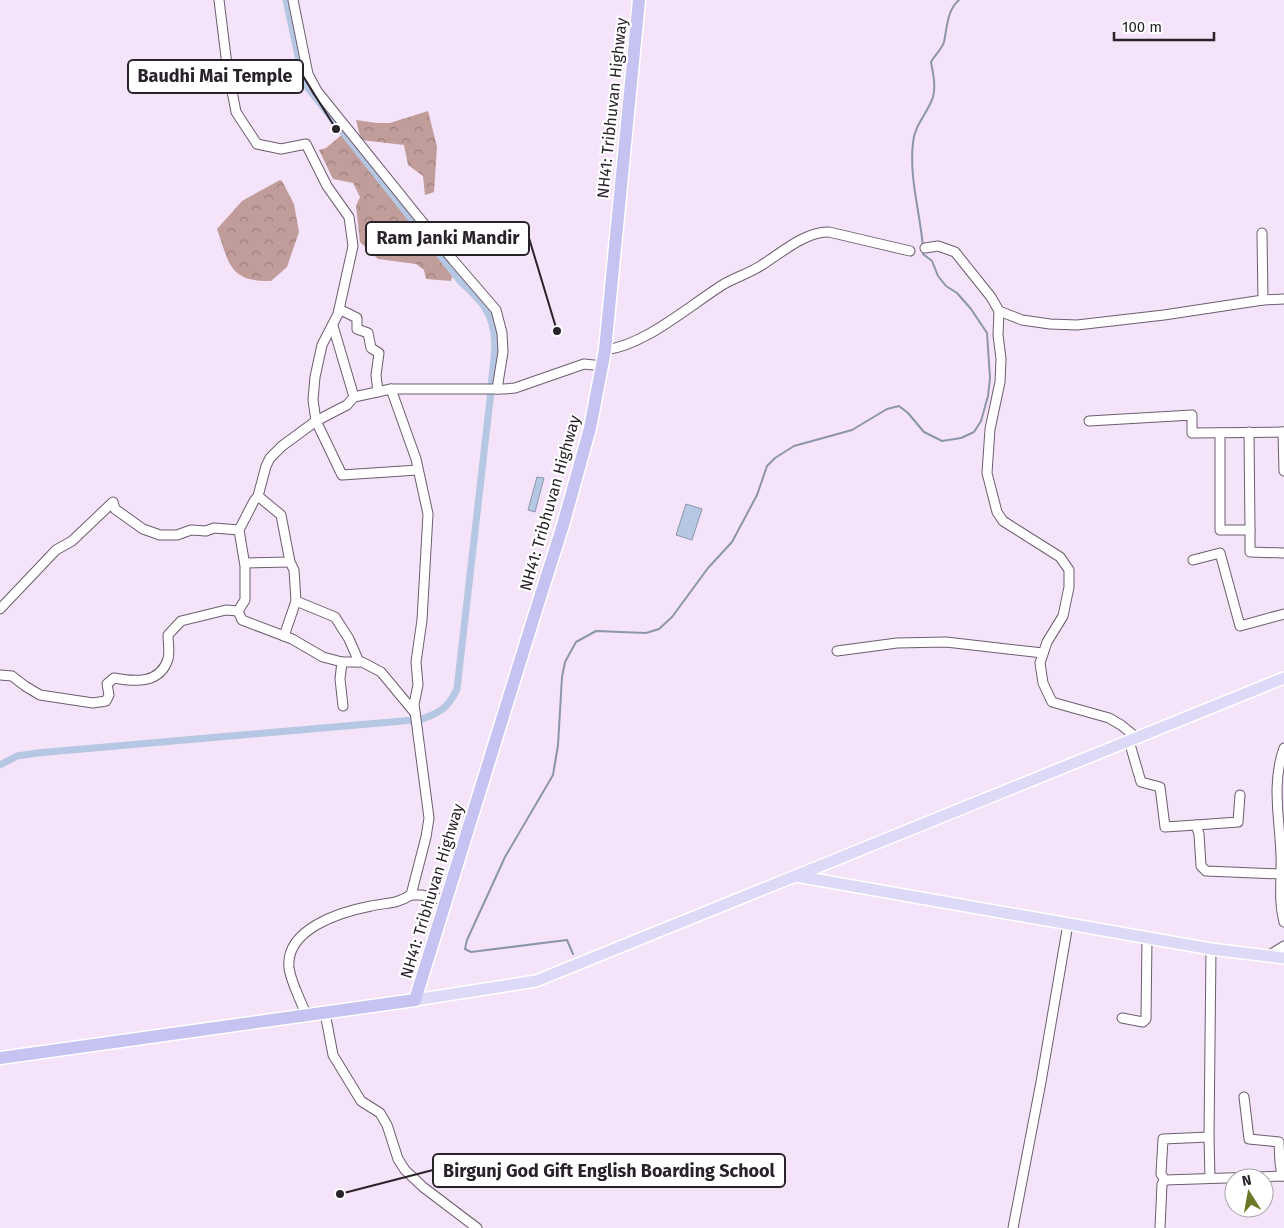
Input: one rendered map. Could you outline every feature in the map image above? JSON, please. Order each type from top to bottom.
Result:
[{"type":"highway","name":"NH41: Tribhuvan Highway","points":[[415,1000],[563,525],[590,428],[606,350],[639,0]]},
{"type":"highway","points":[[0,1058],[415,1000]]},
{"type":"main road","points":[[415,1000],[536,981],[1284,678]]},
{"type":"main road","points":[[796,876],[1211,949],[1284,958]]},
{"type":"street","points":[[219,0],[227,66],[236,112],[257,144],[281,149],[306,144],[327,186],[349,217],[353,246],[339,309],[322,345],[315,377],[313,400],[316,421],[342,475],[418,470]]},
{"type":"street","points":[[293,0],[308,74],[317,91],[453,260],[496,310],[502,333],[503,352],[497,389]]},
{"type":"street","points":[[606,350],[618,349],[640,338],[725,284],[757,268],[807,236],[819,232],[829,232],[910,251]]},
{"type":"street","points":[[1262,233],[1263,300]]},
{"type":"street","points":[[925,248],[938,246],[955,252],[992,297],[999,311],[1000,382],[990,429],[987,459],[987,473],[997,512],[1003,521],[1060,557],[1069,570],[1069,587],[1063,616],[1047,642],[1040,664],[1043,683],[1052,702],[1110,718],[1133,739],[1141,782],[1160,787],[1165,827],[1238,822],[1240,795]]},
{"type":"street","points":[[999,311],[1022,320],[1077,325],[1164,315],[1263,300],[1284,299]]},
{"type":"street","points":[[339,309],[357,318],[357,329],[368,333],[371,348],[379,353],[376,375],[378,392]]},
{"type":"street","points":[[332,326],[354,397]]},
{"type":"street","points":[[238,611],[246,600],[245,563],[240,530],[258,496],[266,466],[270,458],[282,446],[316,421],[347,405],[354,397],[378,392],[391,390],[515,388],[584,364],[603,366]]},
{"type":"street","points":[[391,390],[408,433],[428,514],[422,620],[416,662],[418,685],[415,713],[428,818],[426,837],[411,895]]},
{"type":"street","points":[[1089,420],[1192,416],[1192,434],[1284,432],[1284,471]]},
{"type":"street","points":[[1250,432],[1250,552],[1284,552]]},
{"type":"street","points":[[1220,433],[1220,530],[1250,530]]},
{"type":"street","points":[[258,496],[281,515],[290,562],[294,570],[296,601],[284,636]]},
{"type":"street","points":[[0,609],[56,550],[72,541],[113,502],[115,509],[143,529],[160,535],[176,535],[191,530],[206,531],[214,528],[240,530]]},
{"type":"street","points":[[1193,560],[1220,553],[1240,626],[1284,614]]},
{"type":"street","points":[[245,563],[290,562]]},
{"type":"street","points":[[296,601],[335,617],[349,639],[359,662]]},
{"type":"street","points":[[0,675],[12,676],[40,695],[93,703],[106,701],[108,695],[107,684],[114,678],[134,682],[150,679],[162,670],[168,658],[168,635],[181,621],[226,610],[238,611]]},
{"type":"street","points":[[238,611],[242,620],[292,639],[323,657],[342,662],[359,662],[381,672],[415,713]]},
{"type":"street","points":[[837,651],[897,643],[946,642],[1043,653]]},
{"type":"street","points":[[342,662],[340,679],[343,706]]},
{"type":"street","points":[[1284,748],[1278,763],[1276,798],[1281,857],[1280,898],[1284,922]]},
{"type":"street","points":[[1196,825],[1199,834],[1201,866],[1206,870],[1281,874]]},
{"type":"street","points":[[306,1015],[289,968],[290,950],[301,935],[327,920],[345,913],[372,906],[399,903],[411,895],[445,900]]},
{"type":"street","points":[[1013,1228],[1041,1082],[1068,924]]},
{"type":"street","points":[[1122,1018],[1136,1022],[1143,1022],[1146,1019],[1147,938]]},
{"type":"street","points":[[1268,956],[1284,946]]},
{"type":"street","points":[[1210,1178],[1211,949]]},
{"type":"street","points":[[325,1013],[333,1055],[360,1101],[380,1113],[387,1125],[398,1159],[405,1170],[423,1187],[477,1228]]},
{"type":"street","points":[[1165,1180],[1283,1176],[1279,1142],[1249,1140],[1244,1097]]},
{"type":"street","points":[[1165,1180],[1161,1174],[1163,1139],[1209,1137]]},
{"type":"street","points":[[1160,1228],[1162,1184],[1165,1180]]},
{"type":"green space","points":[[428,111],[437,147],[434,192],[425,195],[423,176],[408,165],[404,145],[361,140],[356,120],[390,123]]},
{"type":"green space","points":[[345,132],[454,269],[451,281],[426,279],[424,270],[416,264],[378,259],[360,242],[356,206],[360,197],[353,183],[333,179],[319,150],[326,148]]},
{"type":"green space","points":[[280,180],[294,204],[299,232],[287,267],[271,281],[247,278],[239,274],[228,261],[217,229],[242,201]]},
{"type":"water","points":[[537,477],[544,478],[535,512],[528,510]]},
{"type":"water","points":[[686,504],[702,509],[692,540],[676,535]]},
{"type":"waterway","points":[[286,0],[300,65],[308,88],[461,282],[477,297],[490,317],[495,346],[491,385]]},
{"type":"waterway","points":[[923,247],[912,169],[914,137],[934,93],[931,62],[943,45],[950,14],[959,0]]},
{"type":"waterway","points":[[573,954],[567,940],[471,952],[465,949],[467,940],[505,857],[553,775],[558,745],[562,677],[565,662],[576,642],[596,631],[646,633],[659,629],[672,617],[708,568],[732,542],[757,495],[767,466],[775,458],[794,446],[852,430],[887,409],[899,406],[908,413],[924,432],[942,441],[961,438],[974,432],[981,421],[988,396],[990,378],[987,333],[971,309],[938,276],[932,261],[923,254],[923,251]]},
{"type":"waterway","points":[[422,719],[443,708],[457,689],[491,391]]},
{"type":"waterway","points":[[0,765],[17,756],[37,753],[414,720]]},
{"type":"place","name":"Baudhi Mai Temple","points":[[336,129]]},
{"type":"place","name":"Ram Janki Mandir","points":[[557,331]]},
{"type":"place","name":"Birgunj God Gift English Boarding School","points":[[340,1194]]}]
